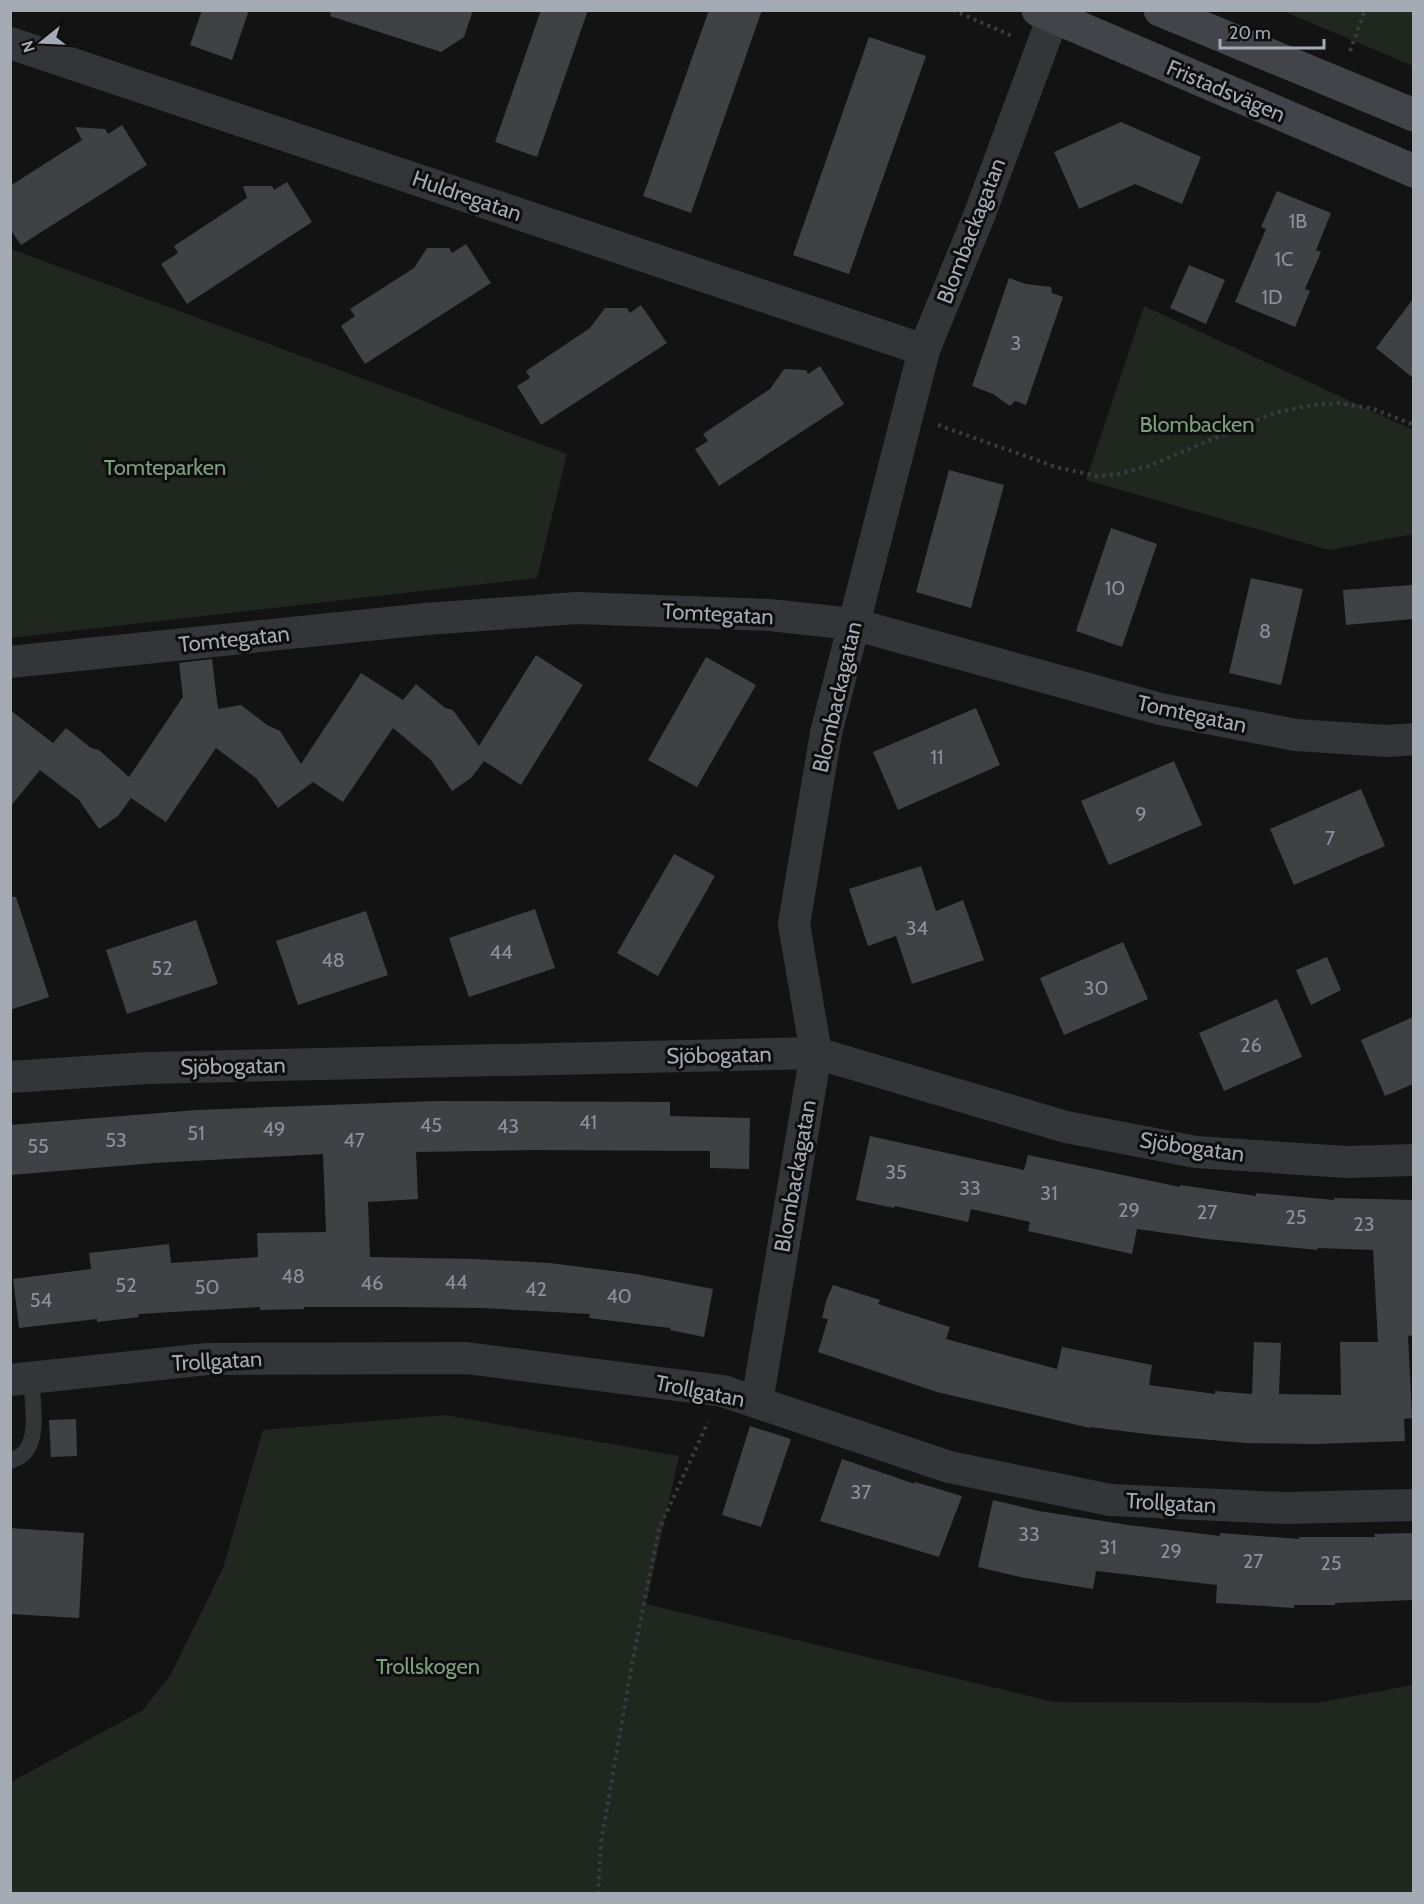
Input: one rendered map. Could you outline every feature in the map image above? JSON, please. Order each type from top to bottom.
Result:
[{"type":"street","points":[[1160,10],[1413,115]]},
{"type":"street","name":"Fristadsvägen","points":[[1046,14],[1413,171]]},
{"type":"street","name":"Blombackagatan","points":[[756,1402],[816,1053],[794,924],[825,733],[924,350],[979,216],[1046,14]]},
{"type":"street","name":"Huldregatan","points":[[10,43],[924,350]]},
{"type":"street","name":"Tomtegatan","points":[[10,662],[426,619],[577,608],[769,615],[853,624],[1160,710],[1296,735],[1388,741],[1413,739]]},
{"type":"street","name":"Sjöbogatan","points":[[10,1077],[147,1068],[816,1053],[1066,1127],[1185,1150],[1346,1162],[1413,1160]]},
{"type":"street","name":"Trollgatan","points":[[21,1379],[207,1359],[466,1358],[723,1391],[949,1467],[1110,1500],[1284,1508],[1413,1505]]},
{"type":"lane","points":[[10,1461],[24,1454],[30,1443],[34,1421],[21,1379]]},
{"type":"path","points":[[1350,51],[1365,10]]},
{"type":"path","points":[[908,414],[1056,467],[1097,476],[1119,474],[1149,466],[1274,413],[1312,405],[1338,403],[1374,409],[1413,425]]},
{"type":"path","points":[[598,1893],[601,1842],[632,1664],[659,1529],[723,1391]]},
{"type":"green space","points":[[1283,11],[1413,11],[1413,66]]},
{"type":"green space","name":"Tomteparken","points":[[11,249],[567,454],[537,578],[11,638]]},
{"type":"green space","name":"Blombacken","points":[[1144,306],[1413,430],[1413,534],[1329,550],[1086,480]]},
{"type":"green space","name":"Trollskogen","points":[[445,1415],[679,1456],[646,1604],[1054,1702],[1316,1703],[1413,1685],[1413,1893],[11,1893],[11,1782],[143,1710],[171,1674],[223,1568],[263,1430]]},
{"type":"building","points":[[202,10],[249,10],[232,60],[190,45]]},
{"type":"building","points":[[331,10],[473,10],[464,37],[441,52],[330,16]]},
{"type":"building","points":[[541,10],[588,10],[537,157],[495,142]]},
{"type":"building","points":[[709,10],[762,10],[691,213],[643,196]]},
{"type":"building","points":[[869,37],[926,56],[849,274],[793,255]]},
{"type":"building","points":[[1121,122],[1201,157],[1182,204],[1135,184],[1079,209],[1054,152]]},
{"type":"building","points":[[122,125],[147,165],[21,245],[10,229],[10,186],[82,140],[75,127],[105,129],[108,134]]},
{"type":"building","points":[[287,182],[312,222],[187,304],[161,264],[178,253],[174,246],[247,198],[243,186],[272,186],[274,190]]},
{"type":"building","points":[[1277,191],[1331,213],[1316,250],[1321,252],[1305,289],[1310,291],[1295,327],[1235,302],[1266,229],[1261,227]]},
{"type":"building","points":[[466,244],[491,283],[365,364],[341,326],[355,316],[350,309],[414,268],[427,248],[449,248],[452,253]]},
{"type":"building","points":[[1189,265],[1225,280],[1206,324],[1170,308]]},
{"type":"building","points":[[1009,278],[1026,284],[1051,287],[1052,293],[1063,297],[1026,405],[1015,401],[1010,406],[993,394],[972,386]]},
{"type":"building","points":[[1413,299],[1413,378],[1376,348]]},
{"type":"building","points":[[641,305],[667,343],[541,425],[517,386],[530,378],[526,371],[590,328],[605,308],[627,308],[630,313]]},
{"type":"building","points":[[820,366],[844,404],[719,486],[695,449],[708,441],[703,434],[770,389],[784,369],[806,370],[808,374]]},
{"type":"building","points":[[949,470],[1004,485],[971,608],[916,592]]},
{"type":"building","points":[[1111,528],[1157,544],[1122,647],[1076,631]]},
{"type":"building","points":[[1251,578],[1303,589],[1281,685],[1229,673]]},
{"type":"building","points":[[1413,585],[1413,619],[1346,625],[1343,590]]},
{"type":"building","points":[[536,655],[583,685],[521,785],[484,761],[471,778],[452,791],[431,760],[393,728],[343,802],[313,782],[278,808],[256,778],[216,748],[166,822],[131,798],[118,816],[99,829],[79,800],[40,770],[10,807],[10,710],[53,743],[66,728],[91,748],[99,750],[129,777],[183,697],[179,663],[212,659],[218,709],[241,705],[267,725],[280,731],[301,764],[361,673],[403,700],[416,684],[445,708],[453,710],[479,746]]},
{"type":"building","points":[[706,657],[756,685],[697,787],[648,760]]},
{"type":"building","points":[[976,708],[1000,765],[898,810],[873,752]]},
{"type":"building","points":[[1174,761],[1202,825],[1109,865],[1081,801]]},
{"type":"building","points":[[1361,789],[1385,846],[1294,885],[1270,829]]},
{"type":"building","points":[[674,854],[715,876],[658,976],[617,953]]},
{"type":"building","points":[[921,866],[936,911],[963,900],[984,960],[912,984],[896,936],[868,946],[849,889]]},
{"type":"building","points":[[10,897],[16,897],[49,997],[10,1010]]},
{"type":"building","points":[[535,909],[555,968],[469,997],[449,938]]},
{"type":"building","points":[[366,911],[388,975],[298,1005],[276,941]]},
{"type":"building","points":[[196,920],[218,984],[127,1014],[106,950]]},
{"type":"building","points":[[1123,942],[1148,999],[1064,1035],[1040,978]]},
{"type":"building","points":[[1327,957],[1341,990],[1311,1005],[1296,970]]},
{"type":"building","points":[[1277,999],[1302,1057],[1224,1091],[1199,1033]]},
{"type":"building","points":[[1413,1017],[1413,1084],[1385,1096],[1361,1040]]},
{"type":"building","points":[[437,1101],[670,1102],[670,1116],[750,1118],[749,1169],[710,1168],[710,1151],[416,1152],[418,1199],[368,1202],[370,1257],[550,1263],[636,1274],[713,1289],[704,1337],[670,1330],[670,1328],[589,1318],[590,1314],[481,1308],[304,1307],[304,1309],[260,1310],[260,1307],[138,1314],[139,1317],[97,1322],[97,1319],[19,1328],[13,1279],[91,1269],[89,1253],[169,1244],[171,1263],[258,1257],[257,1233],[326,1232],[323,1154],[155,1163],[10,1175],[10,1125],[197,1110]]},
{"type":"building","points":[[870,1136],[1024,1170],[1028,1155],[1180,1187],[1180,1185],[1256,1196],[1256,1193],[1334,1200],[1334,1198],[1413,1200],[1413,1335],[1408,1336],[1412,1418],[1404,1419],[1405,1441],[1314,1444],[1246,1443],[1090,1428],[937,1392],[818,1352],[828,1319],[822,1318],[833,1285],[880,1300],[878,1304],[950,1327],[946,1339],[1057,1369],[1062,1347],[1152,1365],[1149,1385],[1215,1394],[1215,1391],[1252,1394],[1254,1342],[1281,1343],[1279,1394],[1341,1395],[1340,1342],[1378,1342],[1373,1250],[1318,1248],[1317,1250],[1137,1229],[1132,1254],[1028,1231],[1030,1222],[971,1209],[968,1222],[856,1200]]},
{"type":"building","points":[[76,1419],[77,1456],[51,1457],[49,1420]]},
{"type":"building","points":[[750,1426],[791,1439],[761,1527],[722,1515]]},
{"type":"building","points":[[842,1459],[915,1484],[915,1482],[962,1496],[939,1557],[820,1521]]},
{"type":"building","points":[[993,1500],[1039,1511],[1220,1536],[1220,1533],[1299,1539],[1299,1537],[1375,1537],[1374,1534],[1413,1533],[1413,1600],[1294,1605],[1294,1608],[1216,1603],[1217,1585],[1096,1571],[1093,1589],[1020,1577],[978,1567]]},
{"type":"building","points":[[10,1528],[84,1533],[79,1618],[10,1614]]}]
